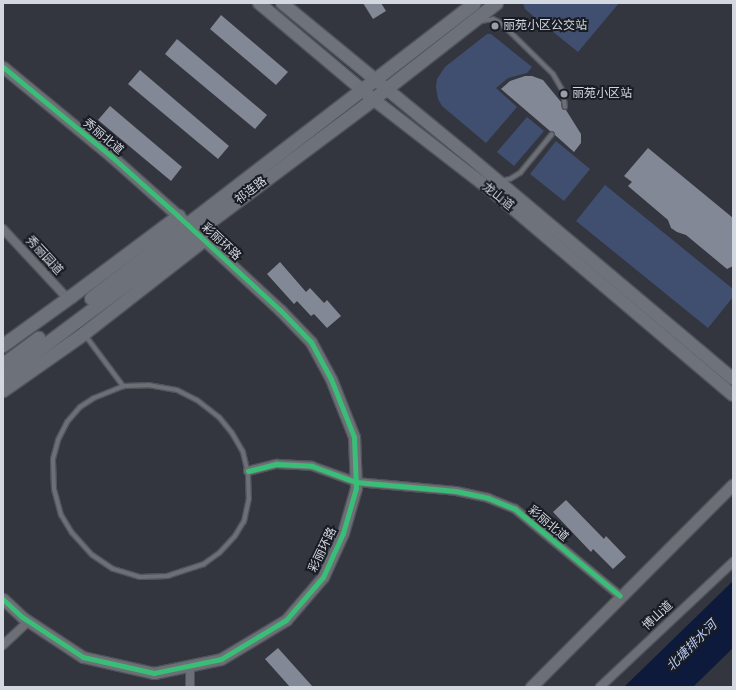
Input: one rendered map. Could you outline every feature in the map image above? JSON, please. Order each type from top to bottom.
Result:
[{"type":"main road","name":"龙山道","points":[[259,3],[373,99],[497,195],[733,395]]},
{"type":"main road","name":"龙山道","points":[[282,3],[497,180],[733,379]]},
{"type":"main road","name":"祁连路","points":[[3,376],[191,228],[362,90],[474,3]]},
{"type":"main road","name":"祁连路","points":[[3,364],[373,99],[496,3]]},
{"type":"main road","points":[[3,345],[68,299],[191,228]]},
{"type":"main road","points":[[3,390],[84,334],[191,228]]},
{"type":"street","name":"秀丽北道","points":[[3,67],[111,156],[191,228]]},
{"type":"street","name":"彩丽环路","points":[[3,599],[29,622],[83,657],[154,673],[221,659],[286,620],[323,577],[343,533],[356,488],[354,437],[331,379],[311,342],[280,310],[191,228]]},
{"type":"street","name":"秀丽园道","points":[[3,230],[68,299]]},
{"type":"street","name":"彩丽北道","points":[[248,471],[277,464],[312,466],[356,482],[456,491],[488,498],[515,509],[620,596]]},
{"type":"street","points":[[531,687],[733,484]]},
{"type":"street","name":"博山道","points":[[600,687],[733,562]]},
{"type":"street","points":[[3,645],[29,622]]},
{"type":"street","points":[[190,666],[190,687]]},
{"type":"lane","points":[[471,22],[491,19],[501,23],[552,74],[563,91],[565,107]]},
{"type":"lane","points":[[497,180],[506,180],[515,177],[552,134]]},
{"type":"lane","points":[[84,334],[123,386]]},
{"type":"lane","points":[[148,385],[177,390],[197,400],[219,417],[232,432],[243,452],[248,471],[249,498],[244,521],[235,536],[219,553],[204,564],[168,576],[140,577],[113,569],[92,555],[72,533],[62,516],[54,489],[53,459],[58,440],[66,422],[80,407],[94,398],[123,386],[148,385]]},
{"type":"shaded area","points":[[523,3],[619,3],[578,52],[525,9]]},
{"type":"shaded area","points":[[487,34],[491,34],[532,67],[527,73],[508,78],[496,88],[517,107],[486,143],[442,106],[438,99],[436,87],[437,79],[445,67]]},
{"type":"shaded area","points":[[527,117],[544,131],[514,166],[497,152]]},
{"type":"shaded area","points":[[556,141],[590,169],[564,201],[530,174]]},
{"type":"shaded area","points":[[605,185],[733,289],[733,297],[708,328],[576,221]]},
{"type":"water","name":"北塘排水河","points":[[733,581],[733,648],[693,687],[624,687]]},
{"type":"building","points":[[363,3],[381,3],[386,11],[373,19]]},
{"type":"building","points":[[221,15],[288,72],[276,85],[210,29]]},
{"type":"building","points":[[177,39],[267,115],[255,129],[165,54]]},
{"type":"building","points":[[140,70],[229,146],[218,159],[128,84]]},
{"type":"building","points":[[525,76],[532,76],[543,80],[561,102],[562,109],[566,110],[581,134],[581,143],[574,152],[555,135],[554,132],[550,131],[501,89],[510,81]]},
{"type":"building","points":[[110,106],[182,167],[171,181],[98,120]]},
{"type":"building","points":[[648,148],[733,218],[733,266],[727,269],[686,235],[671,228],[668,220],[628,186],[632,182],[624,176]]},
{"type":"building","points":[[280,262],[306,292],[310,288],[324,303],[327,300],[341,316],[327,328],[314,314],[311,316],[297,301],[294,304],[267,274]]},
{"type":"building","points":[[566,500],[604,539],[606,536],[626,557],[613,569],[593,549],[591,552],[553,512]]},
{"type":"building","points":[[278,648],[313,687],[290,687],[265,659]]},
{"type":"cycle path","points":[[3,67],[111,156],[280,310],[311,342],[331,379],[354,437],[356,488],[343,533],[323,577],[286,620],[221,659],[154,673],[83,657],[22,617],[3,599]]},
{"type":"cycle path","points":[[248,471],[277,464],[312,466],[356,482],[456,491],[488,498],[515,509],[620,596]]},
{"type":"place","name":"丽苑小区公交站","points":[[495,26]]},
{"type":"place","name":"丽苑小区站","points":[[564,94]]}]
